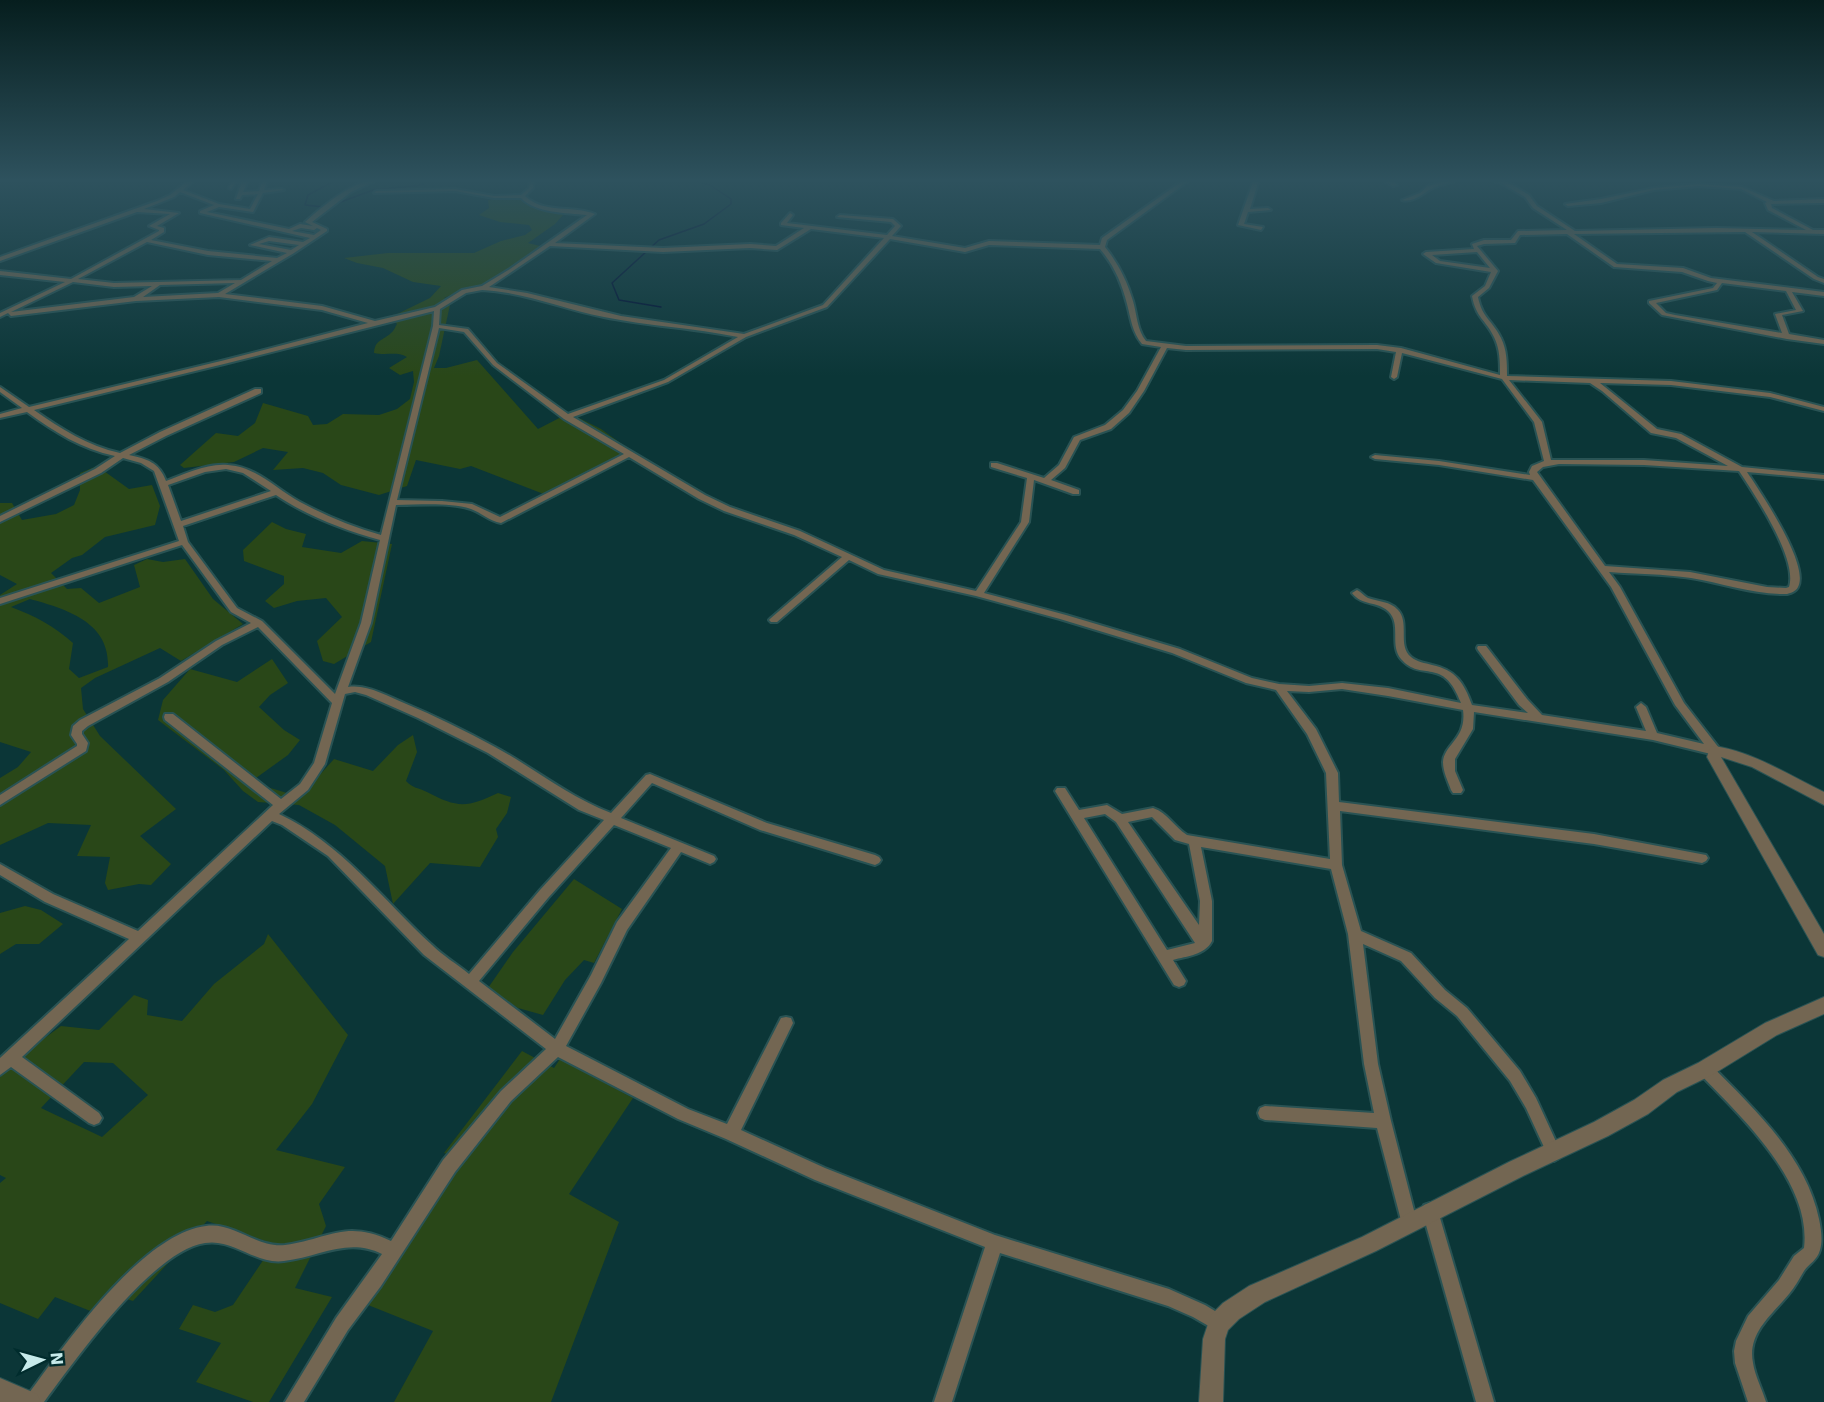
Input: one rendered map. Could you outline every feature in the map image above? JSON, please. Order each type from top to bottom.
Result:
[{"type":"street","points":[[0,259],[41,244]]},
{"type":"street","points":[[0,315],[69,282],[137,244]]},
{"type":"street","points":[[166,244],[208,253],[278,261]]},
{"type":"street","points":[[255,244],[292,252]]},
{"type":"street","points":[[219,295],[303,244]]},
{"type":"street","points":[[483,288],[549,244]]},
{"type":"street","points":[[558,244],[655,250],[750,246],[782,248],[787,244]]},
{"type":"street","points":[[567,417],[666,381],[744,336],[825,306],[883,244]]},
{"type":"street","points":[[929,244],[959,250],[983,244]]},
{"type":"street","points":[[1029,244],[1102,247],[1117,268],[1139,338],[1148,346],[1377,347],[1401,350],[1504,378],[1671,383],[1757,393],[1824,410]]},
{"type":"street","points":[[1476,244],[1475,247],[1495,271]]},
{"type":"street","points":[[1585,244],[1623,272]]},
{"type":"street","points":[[1767,244],[1816,278],[1824,281]]},
{"type":"street","points":[[1478,250],[1426,254],[1438,262],[1495,271]]},
{"type":"street","points":[[1616,266],[1683,270],[1721,281],[1824,294]]},
{"type":"street","points":[[1495,271],[1487,287],[1475,296],[1478,314],[1499,340],[1504,359],[1504,378],[1538,422],[1548,462]]},
{"type":"street","points":[[0,273],[69,282],[119,285],[240,281]]},
{"type":"street","points":[[0,282],[14,276]]},
{"type":"street","points":[[1721,281],[1715,289],[1651,302],[1667,315],[1824,342]]},
{"type":"street","points":[[104,302],[121,288],[119,285]]},
{"type":"street","points":[[136,299],[158,285]]},
{"type":"street","points":[[0,416],[213,366],[437,308],[466,291],[483,288],[546,299],[605,315],[714,329],[744,336]]},
{"type":"street","points":[[1787,337],[1779,314],[1800,311],[1788,290]]},
{"type":"street","points":[[0,315],[136,299],[219,295],[322,308],[375,323]]},
{"type":"street","points":[[94,1118],[6,1063],[276,810],[304,787],[314,775],[366,623],[392,503],[436,327],[437,308]]},
{"type":"street","points":[[436,327],[466,330],[495,364],[567,417],[710,501],[797,533],[889,574],[978,594],[1164,647],[1250,681],[1279,687],[1310,689],[1342,686],[1653,736],[1728,752],[1757,764],[1824,799]]},
{"type":"street","points":[[1045,481],[1062,466],[1077,439],[1093,435],[1117,421],[1134,400],[1164,347]]},
{"type":"street","points":[[1394,377],[1398,354],[1401,350]]},
{"type":"street","points":[[1592,381],[1605,389],[1654,431],[1678,436],[1742,470],[1769,512],[1786,547],[1796,579],[1793,588],[1788,591],[1767,590],[1690,575],[1602,570]]},
{"type":"street","points":[[0,389],[93,448],[122,455],[154,467],[160,472],[184,542],[234,610],[259,623],[339,697]]},
{"type":"street","points":[[0,519],[98,471],[122,455],[258,391]]},
{"type":"street","points":[[392,503],[455,504],[476,508],[501,520],[630,454]]},
{"type":"street","points":[[1375,457],[1431,461],[1536,478]]},
{"type":"street","points":[[1824,477],[1612,461],[1548,462],[1534,468],[1533,472],[1615,587],[1637,631],[1680,705],[1715,751],[1714,757],[1824,950]]},
{"type":"street","points":[[994,465],[1076,492]]},
{"type":"street","points":[[164,484],[225,467],[239,469],[258,477],[276,492],[326,519],[352,530],[385,539]]},
{"type":"street","points":[[978,594],[1025,522],[1031,477]]},
{"type":"street","points":[[178,525],[276,492]]},
{"type":"street","points":[[0,601],[184,542]]},
{"type":"street","points":[[774,620],[847,557]]},
{"type":"street","points":[[1357,593],[1362,599],[1386,605],[1397,613],[1400,620],[1400,644],[1403,654],[1416,664],[1445,671],[1452,676],[1469,708],[1468,731],[1449,759],[1449,769],[1457,790]]},
{"type":"street","points":[[0,801],[82,748],[83,743],[76,735],[77,729],[84,723],[164,680],[219,643],[259,623]]},
{"type":"street","points":[[1482,648],[1537,717]]},
{"type":"street","points":[[1279,687],[1323,750],[1332,773],[1336,865],[1355,934],[1371,1064],[1409,1222]]},
{"type":"street","points":[[339,697],[355,689],[369,692],[422,715],[492,750],[582,807],[710,860]]},
{"type":"street","points":[[1641,707],[1653,736]]},
{"type":"street","points":[[169,717],[276,810],[286,822],[332,853],[429,951],[557,1049],[683,1114],[731,1132],[821,1174],[995,1243],[1168,1298],[1219,1323]]},
{"type":"street","points":[[469,983],[544,894],[650,778],[764,827],[875,860]]},
{"type":"street","points":[[1061,791],[1179,981]]},
{"type":"street","points":[[1334,806],[1583,838],[1702,858]]},
{"type":"street","points":[[1077,815],[1107,809],[1120,819],[1204,943]]},
{"type":"street","points":[[1120,819],[1155,812],[1176,835],[1194,841],[1336,865]]},
{"type":"street","points":[[1164,957],[1199,947],[1204,943],[1206,901],[1194,841]]},
{"type":"street","points":[[294,1402],[342,1324],[375,1280],[449,1166],[480,1125],[506,1096],[557,1049],[622,926],[678,847]]},
{"type":"street","points":[[0,869],[50,898],[140,938]]},
{"type":"street","points":[[1355,934],[1406,957],[1440,994],[1462,1012],[1515,1076],[1531,1103],[1554,1153]]},
{"type":"street","points":[[1211,1402],[1214,1339],[1219,1323],[1231,1311],[1257,1294],[1369,1244],[1430,1211],[1554,1153],[1641,1107],[1670,1086],[1705,1069],[1771,1029],[1824,1005]]},
{"type":"street","points":[[731,1132],[786,1023]]},
{"type":"street","points":[[1705,1069],[1772,1144],[1799,1186],[1808,1206],[1812,1224],[1814,1240],[1811,1253],[1802,1260],[1780,1291],[1752,1321],[1745,1339],[1743,1360],[1757,1402]]},
{"type":"street","points":[[1265,1113],[1383,1121]]},
{"type":"street","points":[[1430,1211],[1485,1402]]},
{"type":"street","points":[[0,1390],[31,1402],[100,1316],[164,1253],[191,1238],[213,1234],[259,1251],[282,1253],[346,1238],[364,1238],[380,1242],[393,1250]]},
{"type":"street","points":[[943,1402],[995,1243]]},
{"type":"green space","points":[[493,244],[534,244],[544,247],[481,286],[464,289],[444,298],[451,300],[439,356],[434,368],[446,368],[477,360],[538,429],[569,413],[601,429],[633,452],[554,498],[471,466],[460,469],[416,460],[407,486],[379,495],[341,485],[323,473],[303,468],[273,470],[288,452],[263,448],[234,462],[184,468],[180,465],[216,433],[238,436],[255,423],[263,403],[308,416],[313,425],[327,424],[343,414],[379,415],[397,409],[410,399],[414,382],[413,371],[400,375],[389,368],[407,357],[399,354],[374,353],[375,348],[397,324],[391,317],[430,298],[441,286],[413,282],[383,268],[344,258],[388,253],[474,253]]},
{"type":"green space","points":[[97,466],[129,489],[152,485],[160,506],[155,525],[105,537],[82,555],[72,558],[51,573],[67,589],[81,588],[99,603],[140,587],[134,565],[147,559],[163,562],[185,559],[213,599],[243,624],[181,661],[160,648],[95,678],[81,688],[83,709],[100,736],[176,809],[140,836],[171,864],[151,885],[139,884],[108,890],[105,883],[110,857],[77,856],[91,825],[48,823],[0,845],[0,778],[18,767],[31,752],[0,742],[0,595],[17,584],[0,575],[0,503],[12,503],[22,520],[56,514],[74,505],[80,490],[80,473]],"holes":[[[30,599],[71,613],[94,628],[107,652],[108,667],[79,678],[69,669],[73,643],[44,622],[11,607]]]},
{"type":"green space","points":[[272,522],[286,529],[306,534],[302,547],[341,553],[362,541],[392,544],[371,642],[334,664],[323,661],[317,641],[342,617],[326,598],[297,601],[274,608],[265,601],[284,584],[284,576],[244,561],[243,550]]},
{"type":"green space","points":[[272,659],[288,683],[270,695],[259,707],[284,730],[300,740],[288,755],[256,778],[264,786],[300,797],[334,759],[373,771],[398,745],[413,735],[417,752],[406,781],[411,785],[446,801],[462,804],[478,801],[498,793],[511,797],[507,813],[496,829],[498,837],[480,867],[430,863],[393,904],[385,866],[335,825],[299,805],[258,802],[243,791],[224,770],[158,720],[163,700],[190,669],[237,682]]},
{"type":"green space","points":[[574,879],[622,909],[594,963],[584,960],[565,980],[543,1015],[518,1008],[488,988],[513,952]]},
{"type":"green space","points":[[25,906],[41,910],[63,924],[39,944],[16,944],[0,954],[0,913]]},
{"type":"green space","points":[[268,934],[348,1035],[312,1104],[276,1150],[345,1167],[319,1204],[326,1226],[295,1288],[332,1297],[269,1402],[253,1402],[196,1382],[221,1343],[179,1329],[193,1305],[215,1312],[233,1305],[274,1244],[207,1221],[133,1301],[111,1294],[93,1312],[55,1297],[38,1319],[0,1303],[0,1183],[6,1178],[0,1175],[0,1077],[31,1048],[61,1026],[99,1030],[134,995],[148,1000],[147,1015],[182,1021],[214,984],[264,944]],"holes":[[[84,1062],[113,1063],[148,1095],[102,1137],[41,1108]]]},
{"type":"green space","points":[[522,1051],[554,1068],[560,1059],[633,1098],[569,1194],[619,1222],[551,1402],[394,1402],[433,1331],[368,1305],[464,1161],[444,1153]]},
{"type":"waterway","points":[[654,244],[612,283],[619,300],[661,307]]}]
